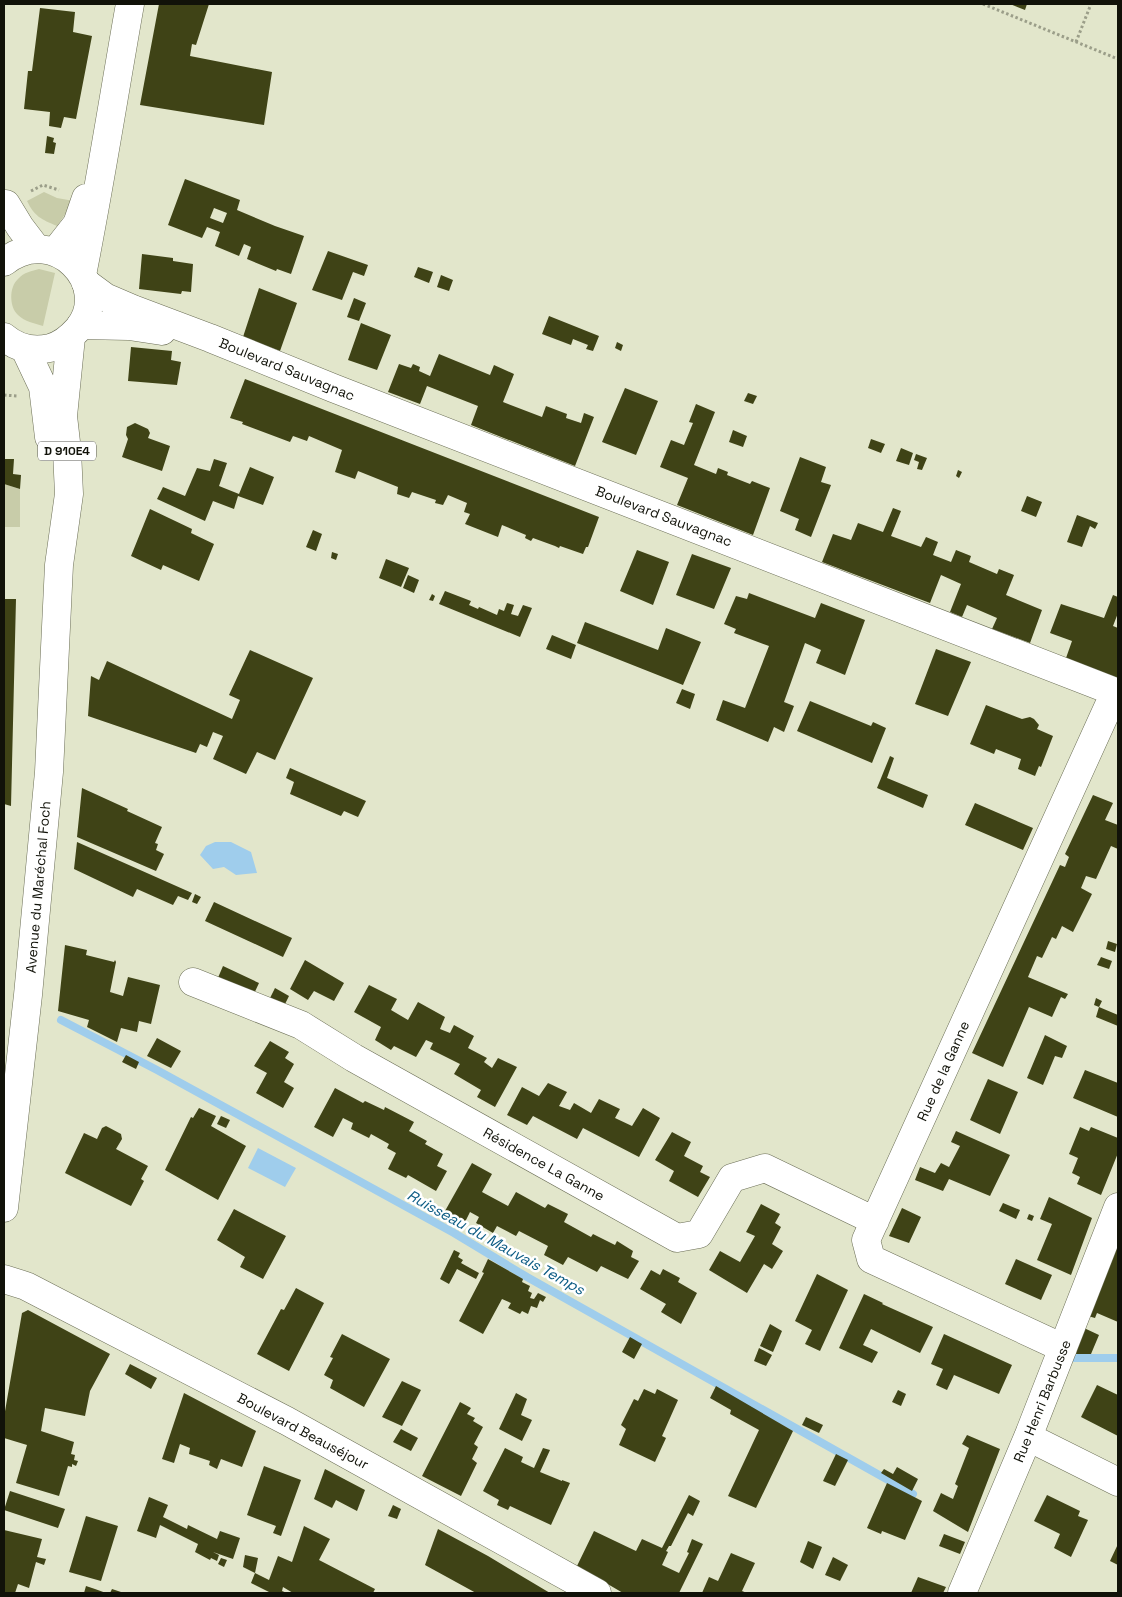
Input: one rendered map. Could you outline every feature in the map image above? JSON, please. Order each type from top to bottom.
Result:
[{"type":"street","points":[[4,262],[11,256],[24,250],[46,250],[77,224],[110,117],[130,4]]},
{"type":"street","name":"Avenue du Maréchal Foch","points":[[4,1208],[30,977],[49,772],[59,565],[68,494],[67,451],[63,416],[76,331],[87,312],[88,297],[84,279],[110,117]]},
{"type":"street","name":"Boulevard Sauvagnac","points":[[10,203],[20,227],[46,250],[67,258],[78,269],[84,279],[105,297],[1117,692]]},
{"type":"street","name":"Boulevard Sauvagnac","points":[[76,331],[129,326],[210,338]]},
{"type":"street","points":[[14,343],[41,350],[57,346],[76,331]]},
{"type":"street","name":"Avenue du Maréchal Foch","points":[[14,343],[43,387],[55,490],[59,565]]},
{"type":"street","name":"Rue de la Ganne","points":[[1064,1348],[871,1259],[866,1240],[1117,692]]},
{"type":"street","name":"Résidence La Ganne","points":[[193,982],[301,1025],[354,1058],[677,1238],[699,1234],[732,1178],[765,1168],[875,1222]]},
{"type":"street","name":"Rue Henri Barbusse","points":[[962,1593],[1064,1348],[1118,1207]]},
{"type":"street","name":"Boulevard Beauséjour","points":[[4,1279],[26,1286],[287,1421],[598,1593]]},
{"type":"street","points":[[1028,1437],[1118,1482]]},
{"type":"path","points":[[982,4],[1118,59]]},
{"type":"path","points":[[1076,42],[1091,4]]},
{"type":"path","points":[[10,203],[43,185],[61,191]]},
{"type":"green space","points":[[44,192],[57,198],[74,201],[57,226],[39,217],[27,201]]},
{"type":"green space","points":[[39,269],[55,273],[43,326],[27,321],[18,315],[13,307],[11,297],[13,287],[20,277],[25,273]]},
{"type":"green space","points":[[4,484],[20,489],[20,527],[4,527]]},
{"type":"water","points":[[215,842],[231,842],[251,852],[257,873],[236,875],[224,867],[213,869],[200,855],[206,846]]},
{"type":"water","points":[[258,1148],[296,1168],[285,1187],[248,1168]]},
{"type":"building","points":[[159,4],[209,4],[196,45],[192,44],[190,56],[272,72],[264,125],[140,105]]},
{"type":"building","points":[[1010,4],[1027,4],[1025,10]]},
{"type":"building","points":[[40,8],[75,12],[73,32],[92,36],[76,119],[64,117],[61,128],[49,126],[50,112],[24,109],[28,71],[32,71]]},
{"type":"building","points":[[47,136],[54,138],[53,142],[56,143],[54,154],[45,153]]},
{"type":"building","points":[[185,179],[240,200],[237,210],[304,236],[291,274],[277,269],[276,271],[247,259],[251,247],[244,244],[239,256],[215,246],[220,232],[207,227],[202,238],[168,225]],"holes":[[[214,208],[227,213],[223,223],[210,218]]]},
{"type":"building","points":[[328,251],[368,265],[364,276],[353,272],[342,300],[312,290]]},
{"type":"building","points":[[142,254],[173,258],[173,261],[193,264],[191,292],[182,291],[181,294],[139,289]]},
{"type":"building","points":[[418,267],[433,272],[429,283],[414,277]]},
{"type":"building","points":[[441,275],[453,280],[449,291],[437,287]]},
{"type":"building","points":[[259,288],[297,303],[280,351],[243,337]]},
{"type":"building","points":[[354,298],[366,303],[359,321],[347,317]]},
{"type":"building","points":[[549,316],[599,336],[593,351],[586,349],[588,345],[573,339],[571,345],[542,334]]},
{"type":"building","points":[[361,323],[391,335],[377,370],[348,360]]},
{"type":"building","points":[[617,342],[623,345],[621,351],[615,348]]},
{"type":"building","points":[[131,347],[172,351],[171,360],[181,362],[177,385],[128,381]]},
{"type":"building","points":[[439,354],[490,375],[494,365],[514,374],[503,402],[542,417],[546,406],[567,414],[566,418],[581,423],[584,413],[594,417],[575,466],[471,425],[478,406],[427,386],[420,404],[388,392],[399,364],[411,368],[413,364],[420,367],[419,371],[430,376]]},
{"type":"building","points":[[245,379],[599,517],[588,547],[586,547],[583,554],[560,546],[559,548],[533,538],[531,541],[525,538],[526,535],[502,525],[498,537],[465,524],[470,514],[464,512],[467,503],[448,495],[443,505],[435,503],[436,500],[412,492],[409,498],[397,494],[398,487],[358,471],[355,479],[335,472],[342,450],[309,436],[307,441],[293,436],[290,442],[230,418]]},
{"type":"building","points":[[625,388],[658,401],[636,455],[602,442]]},
{"type":"building","points":[[748,393],[757,396],[753,404],[744,401]]},
{"type":"building","points":[[696,404],[715,412],[694,465],[716,474],[718,468],[728,472],[727,475],[750,484],[752,481],[770,488],[753,535],[677,505],[688,478],[660,467],[671,440],[684,445],[693,423],[689,422]]},
{"type":"building","points":[[135,423],[148,429],[150,433],[148,438],[170,446],[162,471],[122,457],[128,439],[126,435],[127,427]]},
{"type":"building","points":[[733,430],[747,436],[743,447],[729,442]]},
{"type":"building","points":[[871,439],[885,444],[881,453],[868,448]]},
{"type":"building","points":[[901,448],[913,453],[909,465],[896,461]]},
{"type":"building","points":[[916,454],[927,458],[922,470],[917,469],[919,462],[914,460]]},
{"type":"building","points":[[800,457],[826,467],[821,482],[831,485],[811,537],[795,530],[799,519],[780,511]]},
{"type":"building","points":[[4,459],[14,459],[13,474],[21,475],[20,489],[4,484]]},
{"type":"building","points":[[214,459],[227,463],[219,486],[239,494],[250,467],[274,477],[263,505],[238,496],[234,509],[213,501],[205,521],[157,499],[163,487],[185,496],[197,468],[210,471]]},
{"type":"building","points":[[958,470],[962,472],[959,478],[956,476]]},
{"type":"building","points":[[1027,496],[1042,502],[1036,517],[1021,511]]},
{"type":"building","points":[[893,508],[901,511],[891,536],[921,547],[926,537],[938,542],[933,555],[951,562],[956,550],[971,556],[969,562],[997,574],[999,569],[1014,575],[1006,595],[1042,610],[1030,643],[992,629],[997,618],[967,605],[962,617],[950,612],[961,584],[941,575],[930,603],[822,562],[833,534],[851,540],[858,523],[883,532]]},
{"type":"building","points":[[150,509],[192,529],[191,533],[214,544],[199,581],[163,565],[161,570],[131,556]]},
{"type":"building","points":[[1077,515],[1098,523],[1095,529],[1090,526],[1082,547],[1067,542]]},
{"type":"building","points":[[313,530],[322,534],[316,551],[306,547]]},
{"type":"building","points":[[637,550],[669,562],[653,605],[620,591]]},
{"type":"building","points":[[332,552],[338,554],[336,560],[331,558]]},
{"type":"building","points":[[692,554],[731,568],[714,609],[676,595]]},
{"type":"building","points":[[386,559],[409,568],[401,587],[379,578]]},
{"type":"building","points":[[408,575],[419,580],[414,593],[403,588]]},
{"type":"building","points":[[445,591],[471,601],[469,605],[497,615],[499,609],[504,611],[507,603],[514,605],[511,614],[518,616],[523,605],[532,608],[520,637],[439,604]]},
{"type":"building","points":[[749,593],[815,618],[821,603],[865,620],[845,675],[816,663],[821,650],[805,643],[784,702],[794,706],[784,732],[774,727],[768,742],[716,720],[723,700],[745,708],[769,646],[734,633],[736,629],[724,624],[736,596],[747,599]]},
{"type":"building","points":[[432,594],[435,596],[433,601],[429,600]]},
{"type":"building","points":[[1113,595],[1118,597],[1118,613],[1113,626],[1118,628],[1118,679],[1066,658],[1072,641],[1050,633],[1061,604],[1104,618]]},
{"type":"building","points":[[4,599],[16,599],[11,806],[4,804]]},
{"type":"building","points":[[585,622],[658,650],[666,628],[701,642],[683,685],[577,643]]},
{"type":"building","points":[[552,635],[576,645],[571,659],[546,649]]},
{"type":"building","points":[[936,649],[971,662],[948,716],[915,704]]},
{"type":"building","points":[[250,650],[313,678],[275,760],[257,752],[246,774],[213,759],[223,736],[213,732],[207,747],[200,744],[196,753],[88,716],[91,676],[99,680],[107,661],[232,719],[240,700],[229,695]]},
{"type":"building","points":[[682,689],[695,694],[690,709],[676,703]]},
{"type":"building","points":[[810,701],[871,726],[873,722],[886,728],[872,763],[797,731]]},
{"type":"building","points":[[986,705],[1022,719],[1030,717],[1039,725],[1037,729],[1053,736],[1041,767],[1039,766],[1035,776],[1018,769],[1021,759],[996,749],[994,754],[970,744]]},
{"type":"building","points":[[890,756],[894,758],[887,778],[928,795],[923,808],[877,788]]},
{"type":"building","points":[[290,768],[366,801],[358,817],[344,811],[341,816],[290,794],[294,782],[286,778]]},
{"type":"building","points":[[82,788],[162,827],[155,843],[158,844],[156,850],[164,854],[156,871],[77,837]]},
{"type":"building","points":[[1093,795],[1113,803],[1105,820],[1118,825],[1118,849],[1111,846],[1096,879],[1086,876],[1081,888],[1092,894],[1073,932],[1062,926],[1056,939],[1052,937],[1042,958],[1037,956],[1028,977],[1068,994],[1065,999],[1061,997],[1052,1017],[1029,1007],[1003,1067],[972,1053],[1060,865],[1065,867],[1069,857],[1065,854]]},
{"type":"building","points":[[975,803],[1033,828],[1023,850],[965,825]]},
{"type":"building","points":[[77,842],[192,893],[188,900],[178,896],[173,905],[137,889],[133,897],[74,869]]},
{"type":"building","points":[[195,894],[201,897],[197,904],[192,902]]},
{"type":"building","points":[[214,902],[292,938],[283,957],[205,921]]},
{"type":"building","points":[[1108,941],[1117,944],[1115,952],[1106,949]]},
{"type":"building","points":[[65,945],[87,950],[86,955],[114,962],[115,960],[110,992],[123,996],[128,977],[160,985],[151,1024],[139,1021],[137,1032],[121,1028],[117,1042],[87,1027],[89,1020],[58,1011]]},
{"type":"building","points":[[1101,957],[1112,961],[1109,969],[1097,965]]},
{"type":"building","points":[[305,960],[344,983],[334,1001],[314,991],[308,1000],[290,989]]},
{"type":"building","points":[[223,966],[259,983],[253,996],[217,980]]},
{"type":"building","points":[[369,985],[397,999],[391,1010],[408,1020],[418,1002],[445,1017],[440,1029],[450,1033],[454,1025],[474,1036],[468,1048],[487,1058],[484,1062],[492,1068],[498,1058],[517,1067],[495,1107],[477,1097],[481,1090],[454,1074],[460,1064],[430,1049],[433,1043],[426,1040],[416,1057],[394,1046],[391,1050],[375,1040],[381,1027],[354,1012]]},
{"type":"building","points":[[275,988],[289,996],[283,1008],[269,1000]]},
{"type":"building","points":[[1096,998],[1102,1001],[1099,1007],[1094,1005]]},
{"type":"building","points":[[1099,1007],[1118,1015],[1118,1026],[1096,1017]]},
{"type":"building","points":[[1045,1035],[1067,1046],[1062,1058],[1055,1056],[1043,1085],[1027,1078]]},
{"type":"building","points":[[157,1038],[181,1051],[171,1068],[147,1056]]},
{"type":"building","points":[[270,1041],[289,1052],[285,1058],[294,1064],[284,1082],[294,1088],[283,1108],[256,1093],[267,1073],[254,1066]]},
{"type":"building","points":[[126,1055],[139,1062],[136,1069],[122,1062]]},
{"type":"building","points":[[1085,1070],[1118,1083],[1118,1117],[1073,1098]]},
{"type":"building","points":[[988,1079],[1018,1092],[1000,1134],[970,1120]]},
{"type":"building","points":[[548,1083],[567,1092],[559,1106],[570,1110],[574,1103],[591,1113],[599,1099],[620,1109],[615,1118],[632,1126],[643,1108],[660,1118],[639,1157],[583,1128],[577,1139],[533,1116],[527,1125],[507,1115],[522,1087],[539,1096]]},
{"type":"building","points":[[335,1088],[363,1103],[365,1101],[384,1110],[385,1107],[414,1122],[409,1131],[427,1141],[425,1144],[443,1154],[437,1166],[447,1171],[436,1191],[408,1175],[406,1178],[388,1169],[396,1153],[387,1148],[389,1144],[371,1134],[369,1138],[351,1129],[353,1123],[343,1118],[333,1137],[314,1127]]},
{"type":"building","points":[[199,1108],[216,1116],[211,1126],[246,1146],[218,1200],[165,1170],[191,1117],[193,1118]]},
{"type":"building","points":[[221,1116],[230,1120],[226,1128],[217,1124]]},
{"type":"building","points":[[106,1126],[121,1134],[122,1139],[116,1149],[148,1166],[141,1179],[144,1181],[131,1206],[65,1173],[84,1133],[97,1139],[102,1128]]},
{"type":"building","points":[[1080,1127],[1089,1131],[1091,1127],[1118,1138],[1118,1153],[1101,1195],[1077,1184],[1080,1177],[1072,1173],[1078,1158],[1069,1154]]},
{"type":"building","points":[[956,1131],[1010,1155],[990,1196],[949,1179],[943,1191],[915,1180],[920,1167],[935,1173],[941,1163],[949,1167],[960,1146],[951,1142]]},
{"type":"building","points":[[672,1132],[691,1142],[684,1156],[703,1166],[700,1172],[710,1177],[698,1197],[669,1181],[674,1171],[655,1160]]},
{"type":"building","points":[[472,1163],[492,1174],[482,1192],[508,1206],[516,1192],[545,1208],[548,1204],[568,1214],[564,1222],[591,1237],[593,1234],[615,1245],[617,1241],[633,1251],[631,1257],[639,1261],[628,1279],[601,1266],[597,1272],[568,1257],[563,1265],[544,1255],[548,1246],[519,1231],[516,1236],[497,1226],[493,1233],[476,1223],[479,1217],[470,1212],[465,1222],[445,1211]]},
{"type":"building","points":[[1049,1197],[1092,1218],[1071,1275],[1037,1260],[1052,1224],[1040,1219]]},
{"type":"building","points":[[1003,1203],[1020,1210],[1016,1219],[999,1211]]},
{"type":"building","points":[[761,1204],[780,1214],[775,1223],[781,1227],[772,1244],[783,1251],[772,1269],[764,1264],[747,1293],[709,1270],[720,1251],[740,1262],[755,1236],[746,1232]]},
{"type":"building","points":[[902,1208],[921,1217],[909,1243],[889,1236]]},
{"type":"building","points":[[234,1209],[286,1236],[263,1279],[240,1267],[245,1257],[217,1240]]},
{"type":"building","points":[[1029,1214],[1034,1216],[1032,1221],[1027,1219]]},
{"type":"building","points":[[1118,1239],[1118,1322],[1097,1313],[1095,1318],[1088,1316]]},
{"type":"building","points":[[454,1250],[460,1253],[458,1257],[463,1260],[461,1263],[479,1273],[476,1279],[457,1269],[449,1284],[440,1279]]},
{"type":"building","points":[[488,1259],[523,1279],[522,1282],[530,1286],[528,1291],[532,1293],[530,1298],[534,1299],[538,1293],[546,1297],[543,1302],[540,1300],[537,1308],[531,1306],[528,1314],[522,1311],[520,1314],[508,1308],[511,1303],[502,1299],[483,1334],[459,1321],[484,1273],[482,1272]]},
{"type":"building","points":[[1016,1259],[1052,1275],[1041,1300],[1005,1284]]},
{"type":"building","points":[[663,1269],[680,1278],[678,1282],[697,1293],[681,1324],[661,1312],[666,1304],[640,1289],[651,1270],[660,1275]]},
{"type":"building","points":[[817,1274],[848,1290],[820,1351],[805,1344],[812,1330],[795,1321]]},
{"type":"building","points":[[296,1288],[324,1303],[289,1371],[257,1354],[281,1309],[284,1310]]},
{"type":"building","points":[[864,1294],[933,1327],[920,1353],[871,1329],[863,1345],[878,1352],[872,1363],[839,1348]]},
{"type":"building","points":[[28,1310],[110,1354],[90,1391],[85,1416],[45,1408],[41,1431],[74,1442],[71,1454],[75,1455],[74,1460],[78,1461],[76,1466],[72,1464],[72,1467],[68,1466],[59,1496],[16,1483],[27,1445],[4,1438],[4,1417],[22,1313]]},
{"type":"building","points":[[770,1324],[782,1331],[773,1352],[760,1346]]},
{"type":"building","points":[[1084,1328],[1099,1335],[1091,1354],[1074,1354]]},
{"type":"building","points":[[342,1334],[390,1359],[364,1407],[330,1388],[333,1380],[324,1375],[333,1358],[330,1357]]},
{"type":"building","points":[[944,1334],[1012,1365],[999,1394],[954,1375],[947,1390],[936,1385],[943,1369],[931,1364]]},
{"type":"building","points":[[630,1337],[642,1344],[634,1359],[622,1352]]},
{"type":"building","points":[[759,1348],[772,1355],[766,1366],[754,1361]]},
{"type":"building","points":[[130,1364],[157,1378],[151,1389],[125,1374]]},
{"type":"building","points":[[402,1381],[421,1390],[402,1426],[382,1417]]},
{"type":"building","points":[[1097,1385],[1118,1395],[1118,1436],[1081,1417]]},
{"type":"building","points":[[716,1386],[793,1431],[756,1508],[728,1496],[759,1430],[730,1414],[731,1410],[710,1398]]},
{"type":"building","points":[[644,1389],[655,1394],[657,1389],[678,1400],[662,1436],[666,1438],[655,1462],[619,1445],[626,1429],[621,1425],[634,1399],[638,1401]]},
{"type":"building","points":[[898,1390],[906,1394],[901,1406],[892,1402]]},
{"type":"building","points":[[184,1393],[256,1431],[242,1467],[221,1459],[217,1469],[209,1465],[210,1461],[189,1454],[190,1448],[180,1444],[174,1463],[162,1459]]},
{"type":"building","points":[[516,1393],[527,1399],[521,1415],[532,1420],[522,1441],[499,1429]]},
{"type":"building","points":[[460,1402],[471,1408],[467,1414],[475,1418],[473,1421],[483,1427],[474,1444],[478,1447],[472,1459],[477,1463],[461,1496],[422,1476]]},
{"type":"building","points":[[806,1417],[823,1425],[819,1433],[802,1425]]},
{"type":"building","points":[[401,1429],[418,1438],[411,1451],[393,1442]]},
{"type":"building","points":[[967,1435],[1000,1449],[968,1532],[933,1511],[941,1493],[953,1499],[958,1486],[955,1484],[969,1448],[962,1444]]},
{"type":"building","points":[[505,1448],[523,1457],[521,1462],[534,1468],[543,1448],[550,1450],[540,1472],[570,1483],[551,1525],[510,1506],[508,1510],[497,1505],[499,1500],[483,1491]]},
{"type":"building","points":[[836,1454],[848,1460],[835,1486],[823,1481]]},
{"type":"building","points":[[264,1466],[301,1480],[281,1536],[273,1533],[276,1526],[247,1515]]},
{"type":"building","points":[[897,1467],[918,1479],[912,1491],[881,1473],[884,1469],[893,1474]]},
{"type":"building","points":[[325,1469],[365,1490],[357,1511],[336,1500],[332,1508],[314,1499]]},
{"type":"building","points":[[887,1483],[922,1501],[905,1540],[882,1531],[881,1534],[867,1528]]},
{"type":"building","points":[[10,1491],[65,1509],[58,1528],[4,1510]]},
{"type":"building","points":[[689,1495],[700,1501],[693,1516],[688,1513],[671,1546],[666,1551],[668,1552],[662,1565],[679,1573],[689,1553],[687,1552],[692,1539],[703,1544],[679,1593],[623,1593],[577,1566],[594,1531],[636,1551],[642,1539],[662,1548]]},
{"type":"building","points":[[1047,1495],[1080,1511],[1078,1516],[1088,1520],[1071,1557],[1054,1548],[1060,1534],[1034,1521]]},
{"type":"building","points":[[149,1497],[168,1505],[163,1517],[187,1529],[188,1525],[217,1539],[220,1531],[240,1538],[233,1559],[213,1552],[219,1555],[217,1561],[211,1558],[210,1560],[195,1552],[198,1544],[160,1525],[156,1538],[137,1531]]},
{"type":"building","points":[[393,1505],[401,1509],[397,1519],[388,1516]]},
{"type":"building","points":[[86,1516],[118,1526],[101,1581],[69,1572]]},
{"type":"building","points":[[304,1526],[330,1539],[319,1560],[375,1589],[373,1593],[293,1593],[283,1587],[282,1591],[287,1593],[271,1593],[251,1583],[255,1573],[269,1580],[278,1556],[292,1562]]},
{"type":"building","points":[[438,1529],[550,1593],[476,1593],[425,1565]]},
{"type":"building","points":[[4,1530],[42,1539],[37,1557],[46,1559],[44,1565],[36,1562],[29,1588],[18,1584],[15,1593],[4,1593]]},
{"type":"building","points":[[944,1534],[965,1542],[960,1554],[939,1546]]},
{"type":"building","points":[[808,1541],[822,1547],[813,1569],[800,1562]]},
{"type":"building","points":[[1118,1544],[1118,1565],[1110,1561]]},
{"type":"building","points":[[731,1553],[755,1563],[742,1591],[747,1593],[702,1593],[709,1577],[718,1581]]},
{"type":"building","points":[[245,1555],[258,1558],[255,1573],[243,1567]]},
{"type":"building","points":[[833,1557],[848,1565],[840,1581],[825,1575]]},
{"type":"building","points":[[221,1558],[227,1560],[224,1567],[218,1564]]},
{"type":"building","points":[[918,1577],[946,1587],[943,1593],[911,1593]]},
{"type":"building","points":[[86,1586],[95,1589],[106,1593],[84,1593]]},
{"type":"building","points":[[112,1589],[124,1593],[110,1593]]},
{"type":"waterway","name":"Ruisseau du Mauvais Temps","points":[[61,1020],[157,1070],[454,1233],[527,1277],[913,1494]]},
{"type":"waterway","name":"Ruisseau du Mauvais Temps","points":[[1074,1358],[1118,1358]]}]
